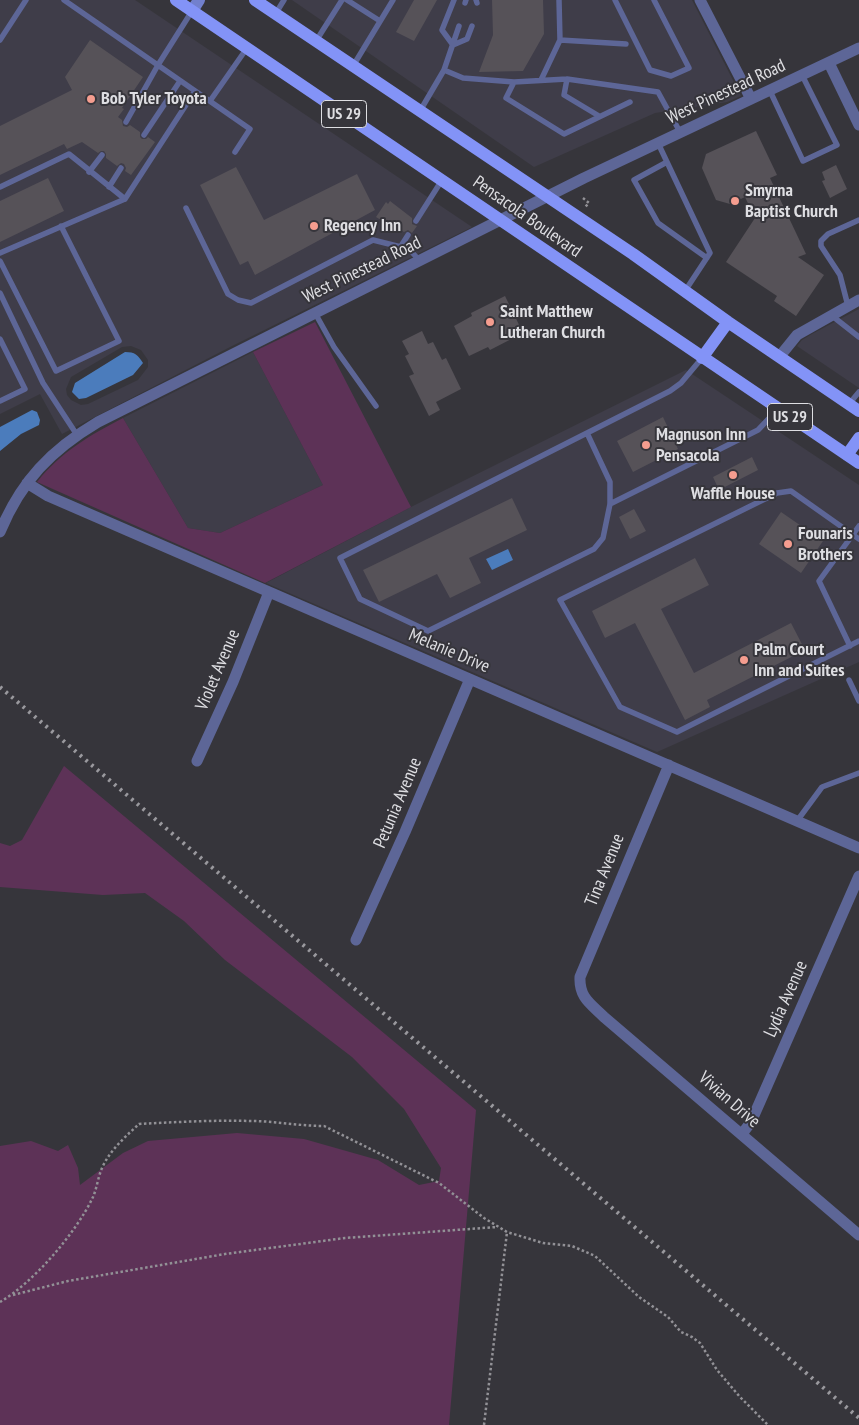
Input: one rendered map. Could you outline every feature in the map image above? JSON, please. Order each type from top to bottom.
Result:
[{"type":"main road","name":"Pensacola Boulevard","points":[[176,0],[195,5],[247,48],[859,463]]},
{"type":"main road","name":"Pensacola Boulevard","points":[[255,0],[633,254],[728,322],[854,407]]},
{"type":"main road","points":[[702,358],[728,322]]},
{"type":"main road","points":[[847,455],[859,438]]},
{"type":"street","points":[[700,0],[751,99]]},
{"type":"street","name":"West Pinestead Road","points":[[0,532],[12,506],[27,483],[51,455],[77,435],[107,418],[546,197],[859,48]]},
{"type":"street","points":[[829,63],[859,125]]},
{"type":"street","points":[[780,356],[796,335],[854,303]]},
{"type":"street","name":"Melanie Drive","points":[[27,483],[48,496],[859,848]]},
{"type":"street","name":"Violet Avenue","points":[[197,761],[233,682],[269,592]]},
{"type":"street","name":"Petunia Avenue","points":[[356,940],[470,679]]},
{"type":"street","name":"Tina Avenue","points":[[580,989],[580,977],[669,765]]},
{"type":"street","name":"Lydia Avenue","points":[[742,1134],[751,1122],[760,1104],[859,876]]},
{"type":"street","name":"Vivian Drive","points":[[580,989],[583,996],[604,1017],[859,1234]]},
{"type":"lane","points":[[0,40],[26,0]]},
{"type":"lane","points":[[64,0],[250,128],[234,152]]},
{"type":"lane","points":[[275,14],[284,0]]},
{"type":"lane","points":[[316,40],[342,0]]},
{"type":"lane","points":[[347,0],[380,21]]},
{"type":"lane","points":[[354,66],[393,0]]},
{"type":"lane","points":[[453,45],[442,30],[454,0]]},
{"type":"lane","points":[[541,80],[560,40],[559,0]]},
{"type":"lane","points":[[615,0],[650,70],[671,76],[689,68],[654,0]]},
{"type":"lane","points":[[126,122],[195,5]]},
{"type":"lane","points":[[420,111],[444,70],[458,26]]},
{"type":"lane","points":[[453,45],[467,39],[472,26]]},
{"type":"lane","points":[[560,40],[626,44]]},
{"type":"lane","points":[[210,101],[247,48]]},
{"type":"lane","points":[[444,70],[463,78],[514,82],[567,79],[658,92],[680,132]]},
{"type":"lane","points":[[770,91],[802,161],[837,145],[802,76]]},
{"type":"lane","points":[[567,79],[564,95],[599,116]]},
{"type":"lane","points":[[144,134],[180,81]]},
{"type":"lane","points":[[514,82],[506,98],[564,134],[630,102]]},
{"type":"lane","points":[[0,252],[125,199],[195,91]]},
{"type":"lane","points":[[658,143],[710,253],[685,291]]},
{"type":"lane","points":[[0,187],[68,154],[125,199]]},
{"type":"lane","points":[[89,172],[102,155]]},
{"type":"lane","points":[[667,162],[634,180],[658,223],[707,258]]},
{"type":"lane","points":[[109,187],[121,168]]},
{"type":"lane","points":[[416,221],[442,180]]},
{"type":"lane","points":[[186,208],[228,294],[238,300],[251,303],[373,240],[409,249],[420,261]]},
{"type":"lane","points":[[854,303],[821,241],[828,234],[859,220]]},
{"type":"lane","points":[[0,261],[56,371],[118,341],[61,226]]},
{"type":"lane","points":[[401,246],[408,235]]},
{"type":"lane","points":[[0,293],[43,383],[77,435]]},
{"type":"lane","points":[[315,313],[334,347],[376,406]]},
{"type":"lane","points":[[831,315],[859,337]]},
{"type":"lane","points":[[0,339],[25,389],[0,401]]},
{"type":"lane","points":[[587,433],[610,482],[610,504],[603,538],[594,550],[428,631],[360,599],[340,558],[681,384],[702,358]]},
{"type":"lane","points":[[854,407],[859,392]]},
{"type":"lane","points":[[610,504],[758,430],[778,409]]},
{"type":"lane","points":[[859,539],[791,491],[777,493],[560,600],[620,707],[677,732],[859,642]]},
{"type":"lane","points":[[850,646],[819,581],[859,526]]},
{"type":"lane","points":[[849,680],[859,701]]},
{"type":"lane","points":[[797,821],[822,787],[859,774]]},
{"type":"path","points":[[583,198],[589,204]]},
{"type":"path","points":[[585,207],[595,203]]},
{"type":"path","points":[[0,1302],[11,1295],[46,1262],[73,1229],[94,1196],[102,1168],[117,1145],[139,1124],[249,1121],[324,1126],[439,1183],[507,1232],[543,1243],[572,1246],[601,1260],[639,1297],[668,1318],[682,1332],[692,1336],[700,1344],[717,1370],[768,1425]]},
{"type":"path","points":[[11,1295],[68,1282],[225,1254],[345,1238],[499,1227]]},
{"type":"path","points":[[484,1425],[507,1232]]},
{"type":"shaded area","points":[[0,0],[135,0],[472,227],[230,347],[62,434],[40,394],[0,414]],"holes":[[[131,346],[141,350],[148,360],[148,367],[138,380],[88,404],[81,405],[71,400],[67,395],[66,389],[71,377],[122,347]]]},
{"type":"shaded area","points":[[292,0],[692,0],[741,96],[727,102],[655,113],[534,167]]},
{"type":"shaded area","points":[[859,309],[859,388],[797,346],[802,340],[812,334]]},
{"type":"shaded area","points":[[315,322],[411,507],[265,583],[37,482],[66,453],[123,418],[188,528],[220,533],[323,485],[253,352]]},
{"type":"shaded area","points":[[253,352],[323,485],[220,533],[188,528],[123,418]]},
{"type":"shaded area","points":[[686,370],[859,485],[859,662],[657,752],[266,583],[411,507]]},
{"type":"shaded area","points":[[64,766],[476,1110],[449,1425],[0,1425],[0,1146],[31,1141],[58,1151],[68,1145],[78,1168],[80,1185],[123,1153],[148,1141],[237,1133],[304,1139],[378,1160],[419,1185],[439,1181],[441,1168],[404,1109],[352,1057],[225,960],[184,921],[145,893],[103,895],[0,887],[0,843],[10,846],[22,840]]},
{"type":"water","points":[[125,352],[136,354],[143,363],[133,375],[86,398],[79,399],[72,392],[75,383]]},
{"type":"water","points":[[32,410],[37,412],[40,420],[39,425],[21,434],[0,451],[0,427]]},
{"type":"water","points":[[508,549],[513,560],[492,570],[486,559]]},
{"type":"building","points":[[414,0],[437,0],[414,41],[396,32]]},
{"type":"building","points":[[492,0],[543,0],[544,34],[523,71],[479,72],[493,35]]},
{"type":"building","name":"Bob Tyler Toyota","points":[[90,40],[143,77],[118,117],[122,120],[123,126],[127,127],[130,125],[140,132],[142,139],[148,137],[155,142],[131,175],[125,171],[124,164],[121,163],[117,166],[106,158],[104,151],[98,153],[82,142],[67,149],[64,144],[0,175],[0,126],[72,90],[65,77]]},
{"type":"building","points":[[756,131],[777,175],[770,178],[806,254],[798,257],[824,275],[796,316],[774,301],[777,296],[726,262],[755,218],[745,197],[730,204],[716,200],[702,168],[706,154]]},
{"type":"building","points":[[836,165],[847,189],[830,198],[822,181],[825,180],[822,172]]},
{"type":"building","points":[[236,167],[264,220],[357,174],[375,210],[255,275],[248,261],[240,265],[200,185]]},
{"type":"building","points":[[48,178],[64,211],[0,242],[0,201]]},
{"type":"building","points":[[390,201],[412,218],[412,224],[417,226],[412,233],[408,230],[404,232],[376,217],[386,202],[388,204]]},
{"type":"building","points":[[505,296],[523,333],[490,350],[488,347],[469,356],[454,326],[472,316],[471,313]]},
{"type":"building","points":[[422,331],[428,344],[433,342],[442,360],[446,358],[461,389],[436,402],[440,410],[429,416],[409,376],[414,374],[405,356],[409,354],[402,341]]},
{"type":"building","points":[[663,417],[678,449],[633,472],[617,441]]},
{"type":"building","points":[[752,457],[758,470],[719,490],[713,477]]},
{"type":"building","points":[[512,498],[527,530],[469,558],[481,583],[450,598],[437,574],[379,602],[363,570]]},
{"type":"building","points":[[634,509],[646,531],[630,539],[619,517]]},
{"type":"building","points":[[781,512],[823,541],[801,573],[759,544]]},
{"type":"building","points":[[695,558],[709,585],[661,609],[694,673],[791,623],[805,650],[707,700],[710,707],[685,720],[635,623],[605,638],[592,611]]},
{"type":"railway","points":[[0,687],[859,1418]]},
{"type":"place","name":"Bob Tyler Toyota","points":[[91,99]]},
{"type":"place","name":"Smyrna Baptist Church","points":[[735,201]]},
{"type":"place","name":"Regency Inn","points":[[314,226]]},
{"type":"place","name":"Saint Matthew Lutheran Church","points":[[490,322]]},
{"type":"place","name":"Magnuson Inn Pensacola","points":[[646,445]]},
{"type":"place","name":"Waffle House","points":[[733,475]]},
{"type":"place","name":"Founaris Brothers","points":[[788,544]]},
{"type":"place","name":"Palm Court Inn and Suites","points":[[744,660]]}]
